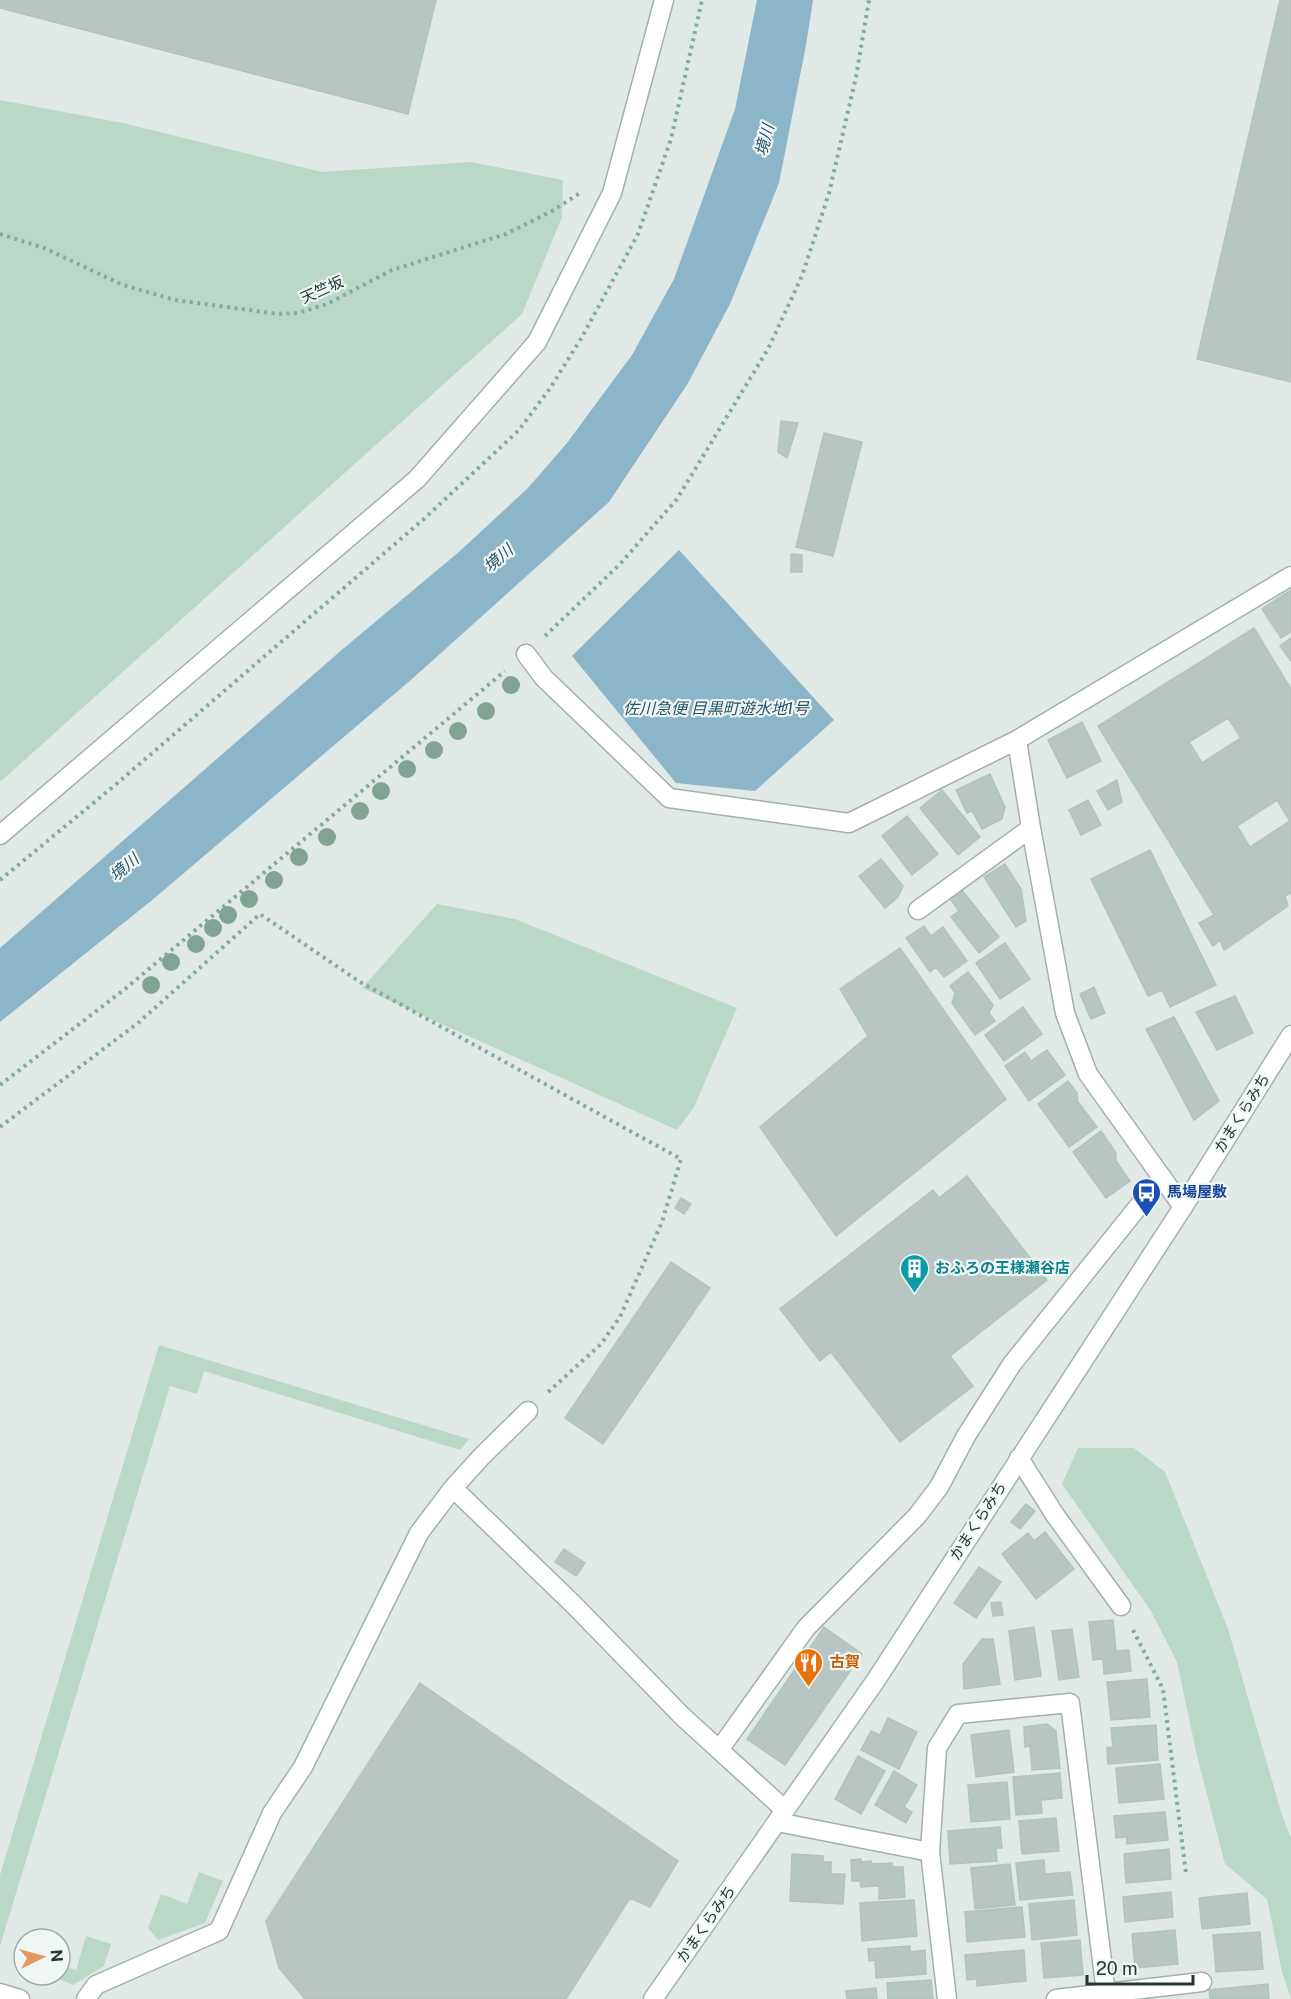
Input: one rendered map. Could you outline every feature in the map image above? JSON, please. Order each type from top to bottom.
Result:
[{"type":"street","points":[[0,835],[417,479],[537,342],[612,194],[664,0]]},
{"type":"street","points":[[526,654],[544,678],[669,798],[849,823],[1017,740],[1291,576]]},
{"type":"street","points":[[1017,740],[1065,1013],[1088,1074],[1183,1207]]},
{"type":"street","points":[[918,910],[1031,828]]},
{"type":"street","name":"かまくらみち","points":[[653,1999],[876,1680],[1183,1207],[1291,1035]]},
{"type":"street","points":[[720,1750],[806,1628],[917,1516],[939,1486],[966,1436],[1012,1364],[1162,1177]]},
{"type":"street","points":[[86,1999],[96,1985],[219,1931],[272,1813],[303,1767],[419,1533],[453,1488],[528,1411]]},
{"type":"street","points":[[1019,1458],[1055,1515],[1121,1606]]},
{"type":"street","points":[[453,1488],[574,1605],[682,1716],[720,1750],[781,1816],[930,1852]]},
{"type":"street","points":[[947,1999],[930,1852],[938,1748],[957,1714],[1070,1703],[1106,1993]]},
{"type":"street","points":[[1056,1999],[1202,1982]]},
{"type":"street","points":[[0,1993],[20,1999]]},
{"type":"path","points":[[0,1085],[125,989],[526,654],[620,564],[677,499],[768,349],[802,276],[829,193],[856,77],[869,0]]},
{"type":"path","name":"天竺坂","points":[[0,234],[45,248],[123,285],[175,300],[278,314],[298,314],[327,304],[392,270],[506,234],[552,211],[589,187]]},
{"type":"path","points":[[0,1127],[138,1023],[260,914],[360,982],[681,1159],[662,1222],[620,1317],[601,1344],[528,1411]]},
{"type":"path","points":[[1121,1606],[1163,1689],[1186,1874]]},
{"type":"green space","points":[[0,100],[123,123],[322,172],[471,162],[563,180],[562,217],[522,314],[0,782]]},
{"type":"green space","points":[[437,904],[515,919],[737,1008],[694,1107],[677,1130],[362,988]]},
{"type":"green space","points":[[159,1345],[469,1439],[460,1450],[204,1371],[197,1394],[170,1386],[0,1946],[0,1875]]},
{"type":"green space","points":[[1078,1448],[1134,1448],[1165,1472],[1228,1629],[1282,1815],[1291,1838],[1291,1999],[1282,1972],[1267,1899],[1225,1864],[1197,1756],[1177,1662],[1151,1611],[1062,1484]]},
{"type":"green space","points":[[199,1872],[223,1881],[205,1923],[158,1940],[148,1928],[161,1894],[187,1904]]},
{"type":"green space","points":[[86,1936],[111,1944],[104,1966],[73,1985],[72,1969],[76,1970]]},
{"type":"water","name":"境川","points":[[757,0],[813,0],[779,183],[730,304],[688,383],[609,502],[412,679],[151,901],[0,1022],[0,948],[344,648],[460,551],[528,488],[567,443],[632,355],[674,279],[735,109]]},
{"type":"water","name":"佐川急便 目黒町遊水地1号","points":[[679,550],[834,720],[755,791],[676,783],[572,656]]},
{"type":"building","points":[[0,0],[436,0],[408,114],[0,8]]},
{"type":"building","points":[[1280,0],[1291,0],[1291,382],[1197,359]]},
{"type":"building","points":[[781,421],[798,423],[787,458],[778,452]]},
{"type":"building","points":[[824,433],[862,442],[833,556],[796,547]]},
{"type":"building","points":[[791,554],[802,555],[802,572],[791,572]]},
{"type":"building","points":[[1291,590],[1291,632],[1281,638],[1262,609]]},
{"type":"building","points":[[1254,628],[1291,689],[1291,893],[1285,896],[1288,906],[1224,950],[1220,940],[1213,946],[1199,923],[1214,915],[1098,726]],"holes":[[[1228,718],[1241,738],[1202,763],[1189,742]],[[1277,800],[1290,821],[1250,847],[1237,826]]]},
{"type":"building","points":[[1291,638],[1291,661],[1280,646]]},
{"type":"building","points":[[1082,722],[1101,761],[1067,778],[1048,740]]},
{"type":"building","points":[[990,774],[1005,807],[1002,819],[982,829],[972,811],[967,813],[956,790]]},
{"type":"building","points":[[1117,780],[1122,802],[1108,810],[1097,791]]},
{"type":"building","points":[[942,790],[980,837],[958,855],[920,808]]},
{"type":"building","points":[[1088,800],[1101,825],[1081,835],[1069,810]]},
{"type":"building","points":[[907,816],[938,854],[912,875],[882,836]]},
{"type":"building","points":[[1150,850],[1216,985],[1170,1007],[1162,990],[1148,996],[1091,879]]},
{"type":"building","points":[[881,859],[903,886],[898,897],[885,908],[859,876]]},
{"type":"building","points":[[1005,864],[1021,889],[1026,921],[1016,927],[984,877]]},
{"type":"building","points":[[962,890],[999,937],[979,953],[951,917],[959,911],[951,900]]},
{"type":"building","points":[[924,926],[931,936],[943,927],[967,961],[944,977],[936,967],[930,972],[906,938]]},
{"type":"building","points":[[1005,943],[1030,979],[1000,999],[976,963]]},
{"type":"building","points":[[900,948],[1006,1099],[836,1236],[760,1127],[868,1036],[840,989]]},
{"type":"building","points":[[968,972],[993,1005],[989,1013],[995,1021],[975,1035],[952,1003],[955,993],[950,986]]},
{"type":"building","points":[[1094,987],[1105,1013],[1091,1019],[1080,994]]},
{"type":"building","points":[[1235,996],[1253,1033],[1217,1050],[1196,1012]]},
{"type":"building","points":[[1023,1007],[1042,1034],[1004,1061],[985,1035]]},
{"type":"building","points":[[1174,1017],[1219,1101],[1194,1120],[1146,1029]]},
{"type":"building","points":[[1047,1050],[1065,1075],[1029,1101],[1005,1066],[1025,1052],[1031,1061]]},
{"type":"building","points":[[1068,1081],[1077,1093],[1078,1102],[1097,1127],[1069,1147],[1038,1104]]},
{"type":"building","points":[[1101,1131],[1116,1153],[1116,1161],[1130,1181],[1106,1198],[1073,1152]]},
{"type":"building","name":"おふろの王様瀬谷店","points":[[967,1176],[1047,1280],[950,1356],[973,1386],[900,1442],[831,1352],[820,1361],[780,1309],[933,1190],[939,1198]]},
{"type":"building","points":[[681,1198],[691,1204],[684,1214],[675,1208]]},
{"type":"building","points":[[671,1262],[710,1288],[603,1444],[565,1418]]},
{"type":"building","points":[[1026,1504],[1035,1511],[1020,1529],[1011,1522]]},
{"type":"building","points":[[1045,1532],[1074,1569],[1036,1599],[1002,1554],[1028,1533],[1034,1541]]},
{"type":"building","points":[[564,1549],[585,1563],[576,1576],[555,1562]]},
{"type":"building","points":[[979,1567],[1001,1582],[976,1618],[954,1603]]},
{"type":"building","points":[[1001,1602],[1003,1615],[993,1616],[991,1603]]},
{"type":"building","points":[[1113,1620],[1116,1651],[1129,1650],[1131,1671],[1104,1674],[1103,1659],[1093,1660],[1089,1622]]},
{"type":"building","points":[[824,1627],[862,1654],[785,1765],[747,1739]]},
{"type":"building","points":[[1034,1627],[1041,1676],[1015,1680],[1009,1631]]},
{"type":"building","points":[[1072,1629],[1079,1677],[1059,1680],[1052,1631]]},
{"type":"building","points":[[982,1639],[993,1639],[1000,1684],[964,1689],[963,1664]]},
{"type":"building","points":[[1147,1679],[1150,1717],[1111,1720],[1107,1682]]},
{"type":"building","points":[[420,1683],[678,1861],[650,1907],[630,1898],[566,1999],[305,1999],[279,1968],[266,1921]]},
{"type":"building","points":[[888,1718],[917,1732],[899,1769],[861,1750],[871,1731],[880,1735]]},
{"type":"building","points":[[1047,1724],[1056,1731],[1060,1768],[1032,1770],[1030,1746],[1025,1747],[1024,1727]]},
{"type":"building","points":[[1156,1725],[1158,1760],[1108,1764],[1107,1748],[1113,1747],[1111,1728]]},
{"type":"building","points":[[1009,1730],[1014,1772],[976,1777],[971,1735]]},
{"type":"building","points":[[858,1756],[885,1771],[861,1814],[835,1799]]},
{"type":"building","points":[[1160,1764],[1164,1799],[1119,1803],[1116,1768]]},
{"type":"building","points":[[894,1771],[917,1785],[904,1807],[912,1812],[906,1823],[875,1805]]},
{"type":"building","points":[[1060,1773],[1062,1798],[1041,1800],[1042,1813],[1016,1815],[1013,1777]]},
{"type":"building","points":[[1007,1782],[1010,1819],[971,1822],[968,1785]]},
{"type":"building","points":[[1165,1812],[1168,1840],[1127,1844],[1127,1837],[1116,1838],[1114,1816]]},
{"type":"building","points":[[1056,1818],[1059,1851],[1022,1854],[1019,1821]]},
{"type":"building","points":[[1000,1827],[1002,1848],[996,1848],[997,1861],[950,1864],[948,1831]]},
{"type":"building","points":[[1169,1849],[1171,1879],[1126,1883],[1124,1854]]},
{"type":"building","points":[[792,1854],[823,1856],[823,1862],[831,1862],[831,1874],[845,1874],[843,1904],[790,1901]]},
{"type":"building","points":[[861,1859],[861,1862],[892,1863],[892,1867],[903,1867],[905,1897],[879,1899],[879,1886],[861,1887],[860,1881],[852,1881],[851,1860]]},
{"type":"building","points":[[1044,1860],[1045,1874],[1070,1872],[1073,1895],[1020,1900],[1016,1863]]},
{"type":"building","points":[[1010,1864],[1015,1905],[975,1909],[971,1868]]},
{"type":"building","points":[[1171,1892],[1173,1917],[1125,1922],[1123,1897]]},
{"type":"building","points":[[1247,1893],[1250,1924],[1202,1929],[1199,1898]]},
{"type":"building","points":[[914,1900],[917,1936],[862,1941],[860,1903]]},
{"type":"building","points":[[1074,1900],[1077,1935],[1032,1940],[1029,1904]]},
{"type":"building","points":[[1022,1907],[1025,1937],[967,1942],[965,1912]]},
{"type":"building","points":[[1175,1930],[1178,1964],[1135,1968],[1132,1934]]},
{"type":"building","points":[[1260,1932],[1263,1969],[1216,1972],[1213,1935]]},
{"type":"building","points":[[1080,1940],[1083,1975],[1044,1978],[1041,1943]]},
{"type":"building","points":[[910,1946],[910,1952],[925,1950],[926,1974],[876,1978],[875,1960],[869,1961],[868,1949]]},
{"type":"building","points":[[1024,1950],[1026,1981],[977,1986],[977,1979],[967,1980],[965,1955]]},
{"type":"building","points":[[931,1980],[933,1999],[888,1999],[887,1983]]},
{"type":"building","points":[[1268,1984],[1269,1999],[1210,1999],[1209,1990]]},
{"type":"building","points":[[876,1988],[877,1999],[847,1999],[846,1991]]},
{"type":"place","name":"馬場屋敷","points":[[1146,1218]]},
{"type":"place","name":"おふろの王様瀬谷店","points":[[914,1294]]},
{"type":"place","name":"古賀","points":[[809,1688]]}]
